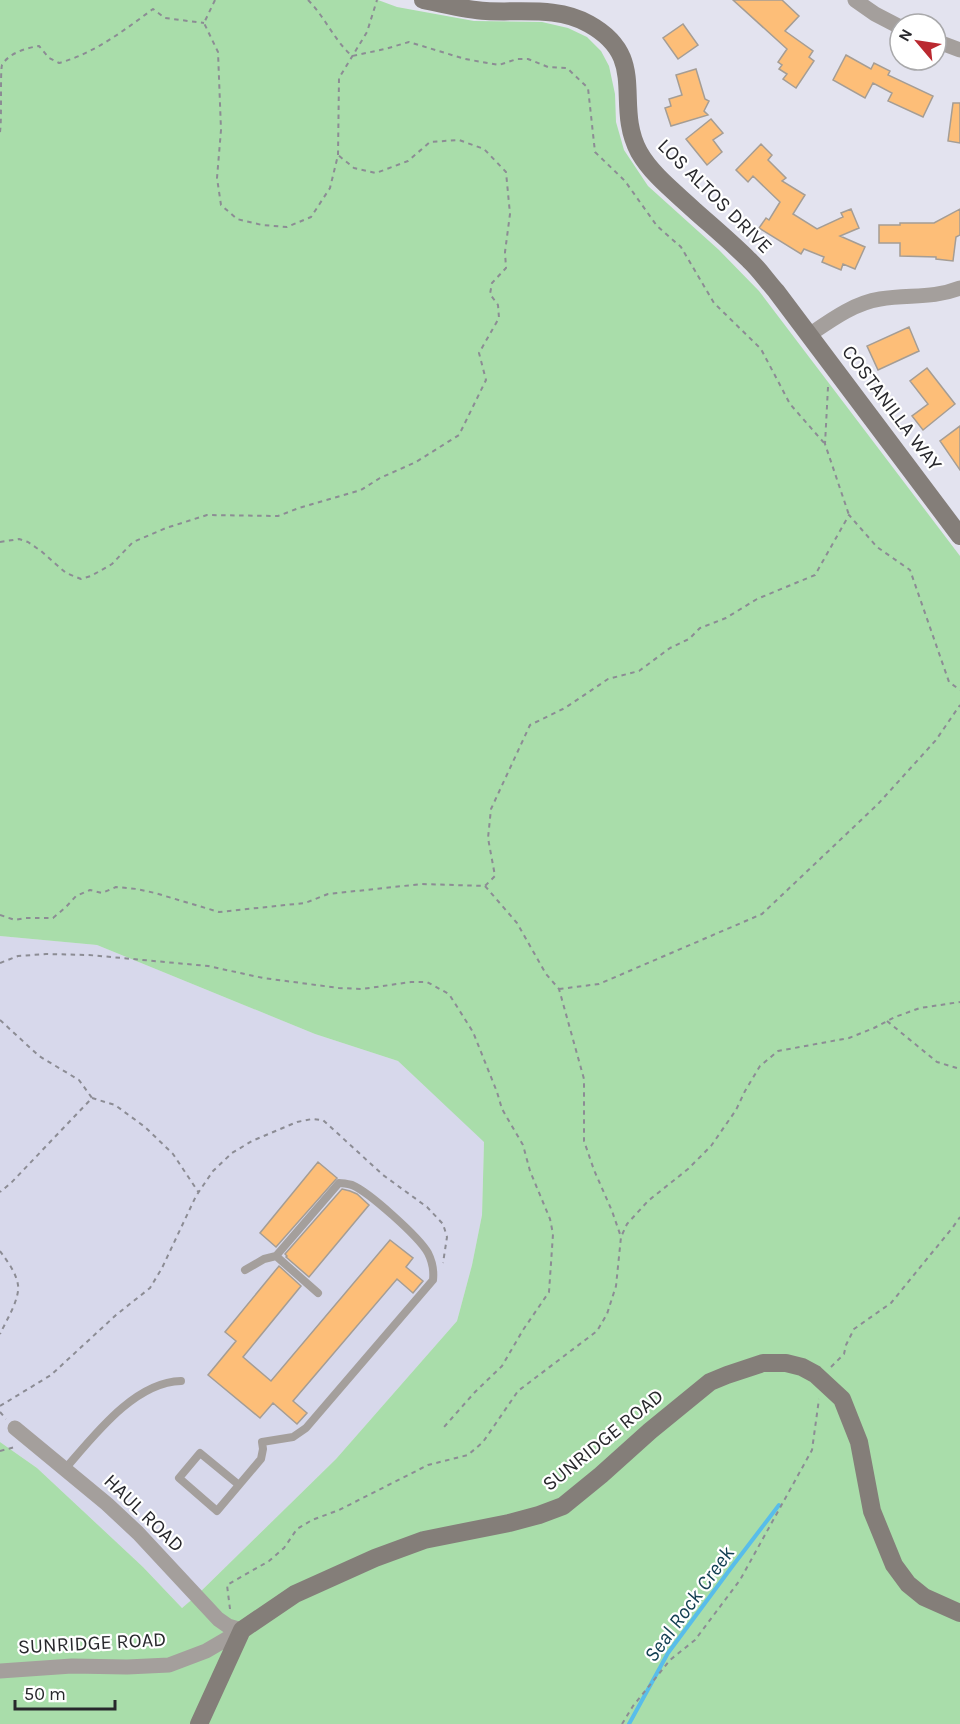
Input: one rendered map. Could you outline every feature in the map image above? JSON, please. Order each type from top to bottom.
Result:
[{"type":"street","name":"LOS ALTOS DRIVE","points":[[423,0],[484,11],[559,14],[575,17],[609,39],[619,51],[625,64],[628,77],[630,128],[646,163],[669,187],[751,261],[809,334]]},
{"type":"street","points":[[855,0],[888,21]]},
{"type":"street","points":[[809,334],[858,305],[880,299],[934,296],[960,288]]},
{"type":"street","name":"COSTANILLA WAY","points":[[809,334],[960,536]]},
{"type":"street","name":"SUNRIDGE ROAD","points":[[0,1671],[72,1666],[169,1665],[206,1651],[237,1629],[295,1594],[375,1558],[424,1540],[509,1523],[540,1515],[562,1506],[710,1383],[763,1364],[786,1363],[802,1367],[822,1380],[842,1399],[859,1442],[872,1511],[894,1565],[908,1584],[924,1597],[960,1613]]},
{"type":"street","name":"HAUL ROAD","points":[[15,1428],[107,1504],[138,1533],[218,1618],[237,1629]]},
{"type":"street","points":[[199,1724],[237,1629]]},
{"type":"lane","points":[[239,1485],[200,1453],[179,1478],[217,1511],[261,1460],[262,1442],[293,1437],[306,1428],[433,1280],[434,1271],[429,1254],[415,1235],[369,1195],[352,1185],[339,1183],[276,1256],[264,1259],[245,1270]]},
{"type":"lane","points":[[276,1256],[318,1293]]},
{"type":"lane","points":[[65,1469],[103,1425],[130,1401],[151,1389],[172,1381],[181,1381]]},
{"type":"path","points":[[204,23],[215,0]]},
{"type":"path","points":[[308,0],[343,48],[352,56]]},
{"type":"path","points":[[204,23],[218,52],[221,129],[217,178],[221,205],[237,219],[262,225],[287,227],[311,217],[330,188],[338,155],[339,78],[367,32],[377,0]]},
{"type":"path","points":[[0,132],[2,122],[0,67],[8,58],[28,48],[39,46],[48,58],[59,63],[75,59],[113,39],[153,9],[165,18],[204,23]]},
{"type":"path","points":[[352,56],[409,42],[465,59],[499,65],[517,59],[528,60],[548,68],[567,68],[588,88],[595,152],[625,181],[657,226],[681,247],[714,303],[761,349],[790,404],[825,444]]},
{"type":"path","points":[[0,542],[19,539],[28,542],[66,573],[81,579],[112,564],[133,542],[166,528],[207,514],[278,516],[361,490],[380,478],[416,462],[459,435],[486,381],[479,353],[499,318],[498,305],[490,294],[492,284],[506,267],[505,252],[510,214],[506,172],[484,149],[459,140],[430,142],[408,161],[376,173],[354,168],[338,155]]},
{"type":"path","points":[[829,362],[825,444],[849,515],[877,547],[910,570],[949,682],[960,690]]},
{"type":"path","points":[[0,915],[15,920],[53,918],[76,896],[90,890],[102,893],[116,887],[155,893],[219,912],[305,903],[328,894],[422,884],[485,886],[495,876],[488,838],[491,809],[530,724],[565,708],[608,679],[639,671],[670,648],[689,639],[700,628],[726,618],[757,599],[815,575],[849,515]]},
{"type":"path","points":[[559,988],[599,984],[762,914],[878,804],[936,740],[960,705]]},
{"type":"path","points":[[485,886],[517,923],[546,974],[559,988],[584,1079],[584,1141],[621,1237]]},
{"type":"path","points":[[0,963],[18,956],[89,955],[208,966],[264,978],[339,988],[362,989],[427,982],[449,994],[473,1032],[502,1109],[523,1145],[530,1171],[550,1219],[553,1234],[549,1292],[502,1366],[444,1427]]},
{"type":"path","points":[[237,1629],[227,1585],[269,1561],[284,1548],[297,1529],[312,1520],[339,1510],[428,1465],[468,1455],[483,1442],[518,1391],[597,1331],[608,1314],[616,1286],[621,1237],[627,1224],[648,1201],[688,1169],[711,1146],[736,1110],[760,1066],[777,1050],[849,1038],[920,1008],[960,1002]]},
{"type":"path","points":[[0,1020],[39,1056],[79,1080],[92,1098],[115,1105],[145,1127],[173,1154],[199,1193]]},
{"type":"path","points":[[887,1021],[937,1062],[960,1069]]},
{"type":"path","points":[[0,1192],[92,1098]]},
{"type":"path","points":[[0,1406],[51,1375],[116,1315],[150,1288],[199,1193],[213,1171],[232,1153],[252,1141],[297,1122],[312,1119],[323,1120],[383,1175],[427,1207],[443,1224],[447,1237],[445,1256],[440,1279],[433,1280]]},
{"type":"path","points":[[622,1724],[633,1706],[670,1660],[695,1640],[740,1580],[812,1450],[822,1380],[835,1361],[844,1354],[846,1344],[854,1329],[891,1303],[960,1216]]},
{"type":"path","points":[[0,1251],[12,1269],[18,1287],[13,1308],[0,1334]]},
{"type":"shaded area","points":[[0,936],[97,945],[315,1034],[398,1061],[484,1141],[482,1215],[457,1321],[336,1459],[182,1608],[143,1567],[37,1468],[0,1442]]},
{"type":"green space","points":[[0,0],[378,0],[397,7],[474,21],[542,22],[568,28],[587,37],[601,51],[609,66],[615,94],[616,122],[624,150],[648,186],[719,250],[759,291],[960,556],[960,1724],[0,1724],[0,1442],[37,1468],[143,1567],[182,1608],[336,1459],[457,1321],[482,1215],[484,1142],[398,1061],[315,1034],[97,945],[0,936]]},
{"type":"building","points":[[733,0],[782,0],[799,16],[785,31],[813,51],[809,57],[814,61],[796,88],[783,79],[787,74],[779,69],[782,65],[778,62],[787,49]]},
{"type":"building","points":[[683,24],[698,45],[678,59],[663,38]]},
{"type":"building","points":[[846,55],[871,69],[874,63],[888,70],[888,75],[933,96],[923,117],[888,101],[892,93],[873,83],[865,98],[833,80]]},
{"type":"building","points":[[696,69],[705,99],[709,101],[704,111],[708,115],[671,126],[665,108],[671,106],[669,99],[682,95],[676,75]]},
{"type":"building","points":[[953,103],[960,103],[960,143],[948,141]]},
{"type":"building","points":[[711,119],[723,133],[713,140],[722,152],[707,165],[686,139]]},
{"type":"building","points":[[761,144],[772,155],[768,160],[786,178],[782,181],[805,195],[793,214],[817,229],[843,217],[841,213],[851,209],[859,228],[840,236],[865,247],[855,269],[843,264],[841,270],[822,262],[824,257],[804,249],[801,254],[759,228],[766,218],[769,220],[780,202],[753,176],[748,182],[736,170]]},
{"type":"building","points":[[960,209],[960,235],[956,237],[953,261],[936,259],[936,257],[900,256],[900,243],[879,243],[879,225],[934,223]]},
{"type":"building","points":[[909,327],[919,351],[878,370],[867,346]]},
{"type":"building","points":[[927,368],[955,404],[923,430],[912,416],[928,404],[910,381]]},
{"type":"building","points":[[960,426],[960,470],[940,441]]},
{"type":"building","points":[[318,1162],[337,1178],[276,1247],[260,1233]]},
{"type":"building","points":[[342,1189],[357,1194],[369,1205],[309,1277],[285,1254]]},
{"type":"building","points":[[390,1240],[413,1258],[406,1267],[423,1281],[413,1293],[397,1279],[293,1401],[307,1413],[297,1424],[273,1403],[260,1418],[208,1375],[236,1341],[225,1332],[279,1266],[301,1286],[243,1357],[271,1381]]},
{"type":"waterway","name":"Seal Rock Creek","points":[[629,1724],[668,1653],[779,1505]]}]
